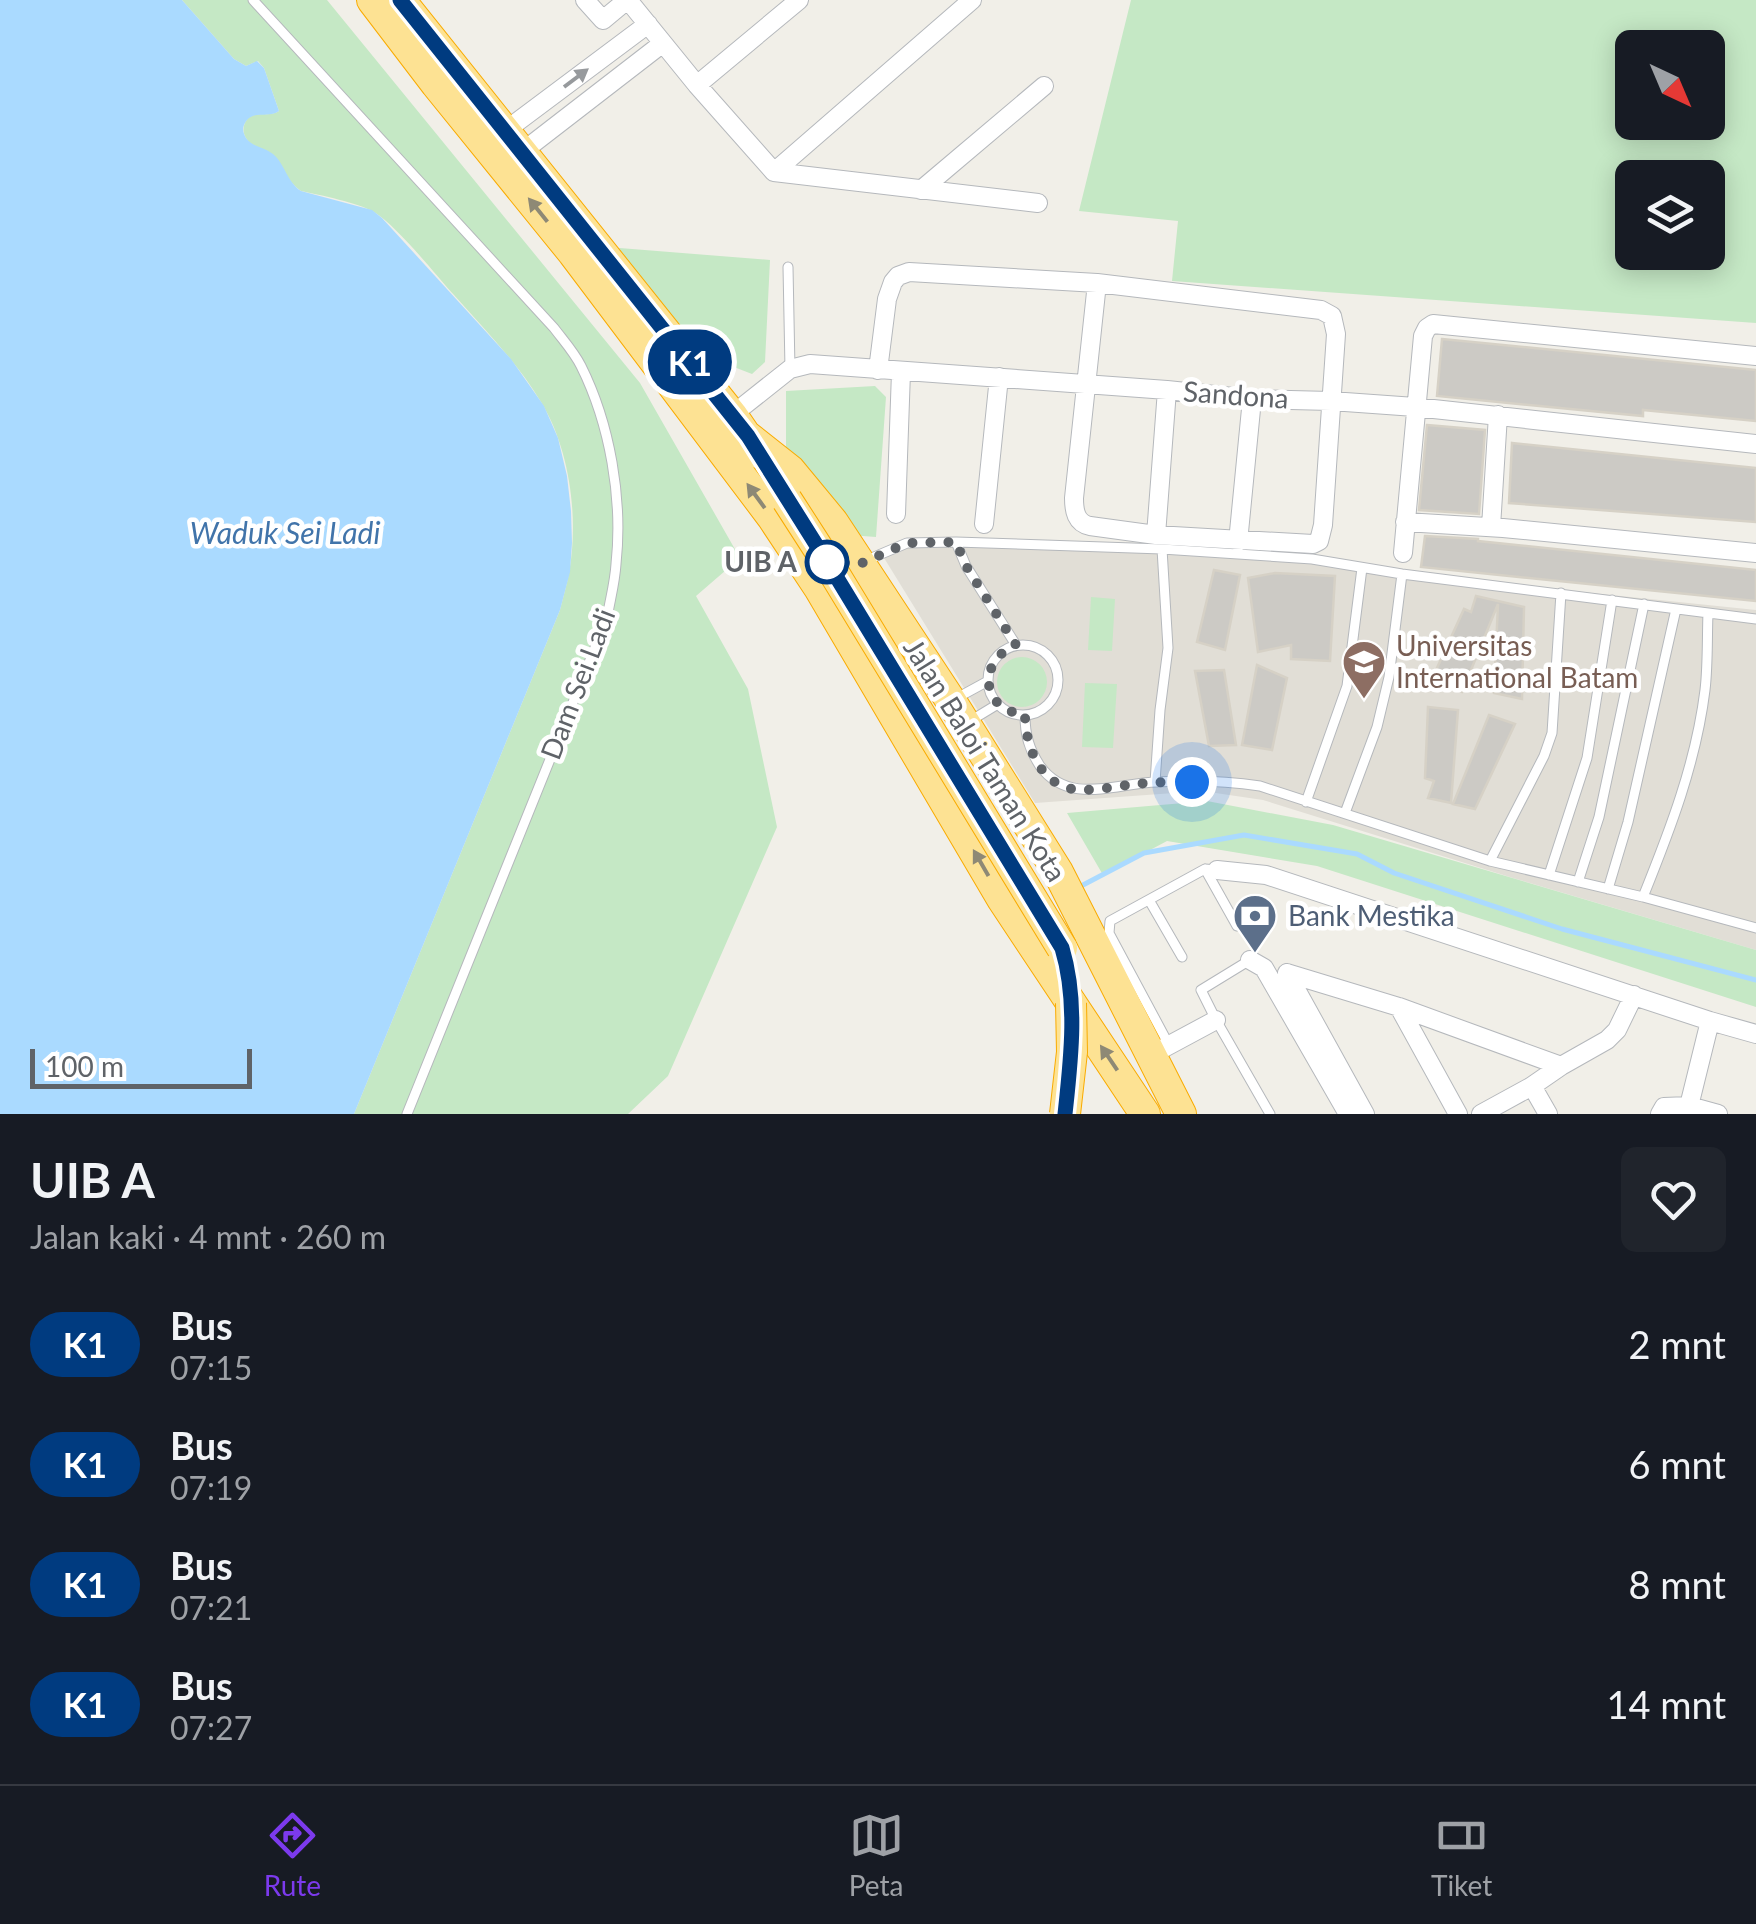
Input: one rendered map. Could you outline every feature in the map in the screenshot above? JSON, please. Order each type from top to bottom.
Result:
[{"type":"highway","points":[[372,0],[573,253],[772,517],[819,588],[1002,898],[1145,1114]]},
{"type":"highway","points":[[400,0],[740,426],[1062,948],[1067,965],[1072,1036],[1065,1114]]},
{"type":"highway","name":"Jalan Baloi Taman Kota","points":[[740,426],[790,470],[833,522],[958,712],[1058,872],[1159,1051],[1181,1114]]},
{"type":"highway","points":[[1002,898],[1016,904],[1040,902],[1050,893],[1058,872]]},
{"type":"street","points":[[585,0],[602,20],[628,0],[774,172],[1038,204]]},
{"type":"street","points":[[697,85],[799,0]]},
{"type":"street","points":[[774,172],[972,0]]},
{"type":"street","points":[[513,142],[648,24]]},
{"type":"street","points":[[513,142],[663,43]]},
{"type":"street","points":[[921,190],[1044,86]]},
{"type":"street","points":[[878,370],[887,299],[893,282],[909,272],[1097,283],[1328,312],[1336,334],[1322,533],[1318,541],[1159,542],[1084,525],[1076,516],[1074,498],[1084,384],[1097,283]]},
{"type":"street","points":[[1403,554],[1422,336],[1432,324],[1756,356]]},
{"type":"street","name":"Sandona","points":[[790,369],[810,364],[1252,399],[1414,407],[1756,444]]},
{"type":"street","points":[[740,426],[790,369]]},
{"type":"street","points":[[896,514],[902,372]]},
{"type":"street","points":[[984,524],[998,378]]},
{"type":"street","points":[[1159,542],[1167,390]]},
{"type":"street","points":[[1238,542],[1252,399]]},
{"type":"street","points":[[1491,527],[1498,415]]},
{"type":"street","points":[[1405,522],[1756,553]]},
{"type":"street","points":[[1211,870],[1266,876],[1756,1034]]},
{"type":"street","points":[[1250,960],[1264,968],[1348,1114]]},
{"type":"street","points":[[1365,1114],[1287,973],[1400,1007],[1560,1066]]},
{"type":"street","points":[[1481,1114],[1607,1040],[1617,1030],[1634,994]]},
{"type":"street","points":[[1400,1007],[1458,1114]]},
{"type":"street","points":[[1159,1051],[1216,1020]]},
{"type":"street","points":[[1689,1106],[1710,1021]]},
{"type":"street","points":[[1532,1086],[1548,1114]]},
{"type":"street","points":[[1660,1114],[1664,1107],[1689,1106],[1718,1114]]},
{"type":"lane","name":"Dam Sei.Ladi","points":[[252,0],[554,328],[580,363],[601,414],[611,458],[618,509],[617,562],[607,618],[408,1114]]},
{"type":"lane","points":[[788,266],[790,369]]},
{"type":"lane","points":[[956,542],[966,566],[1016,645]]},
{"type":"lane","points":[[1155,782],[1168,648],[1159,542]]},
{"type":"lane","points":[[860,564],[907,543],[1159,542],[1756,619]]},
{"type":"lane","points":[[1306,802],[1347,686],[1362,568]]},
{"type":"lane","points":[[1345,813],[1377,727],[1390,677],[1402,574]]},
{"type":"lane","points":[[1490,862],[1552,733],[1561,594]]},
{"type":"lane","points":[[1550,875],[1588,758],[1612,600]]},
{"type":"lane","points":[[1578,882],[1599,817],[1644,604]]},
{"type":"lane","points":[[1608,889],[1628,822],[1676,608]]},
{"type":"lane","points":[[1643,897],[1673,822],[1695,747],[1705,688],[1708,613]]},
{"type":"lane","points":[[1016,645],[1028,645],[1048,654],[1058,675],[1053,697],[1046,706],[1025,714],[1015,714],[998,704],[988,681],[996,658],[1016,645]]},
{"type":"lane","points":[[958,712],[988,681]]},
{"type":"lane","points":[[958,712],[998,704]]},
{"type":"lane","points":[[1025,714],[1025,733],[1032,754],[1059,785],[1076,790],[1155,782],[1260,786],[1490,862],[1756,928]]},
{"type":"lane","points":[[1159,1051],[1109,933],[1110,921],[1211,870],[1238,926]]},
{"type":"lane","points":[[1149,900],[1182,958]]},
{"type":"lane","points":[[1250,960],[1201,990],[1270,1114]]},
{"type":"shaded area","name":"Universitas International Batam","points":[[912,538],[1296,554],[1494,583],[1756,610],[1756,950],[1263,800],[1202,791],[1035,803],[881,553]]},
{"type":"green space","points":[[182,0],[327,0],[640,383],[740,558],[696,596],[748,689],[777,827],[668,1076],[628,1114],[354,1114],[560,610],[572,552],[570,485],[559,441],[532,388],[405,239],[374,212],[301,191],[269,153],[248,141],[244,130],[248,118],[279,111],[264,68],[258,61],[246,66],[234,59]]},
{"type":"green space","points":[[1131,0],[1756,0],[1756,323],[1172,281],[1178,221],[1079,211]]},
{"type":"green space","points":[[607,247],[770,260],[765,362],[752,374],[690,350]]},
{"type":"green space","points":[[875,386],[886,397],[876,537],[849,535],[786,453],[786,391]]},
{"type":"green space","points":[[1091,597],[1115,599],[1112,651],[1088,650]]},
{"type":"green space","points":[[1022,657],[1040,664],[1047,682],[1040,700],[1022,707],[1004,700],[997,682],[1004,664]]},
{"type":"green space","points":[[1085,683],[1117,684],[1113,748],[1082,747]]},
{"type":"green space","points":[[1207,801],[1333,825],[1756,950],[1756,1007],[1317,866],[1167,841],[1103,875],[1067,813]]},
{"type":"water","name":"Waduk Sei Ladi","points":[[0,0],[182,0],[234,59],[246,66],[257,61],[264,68],[279,111],[248,119],[243,129],[249,141],[273,154],[301,191],[372,210],[382,218],[511,359],[544,406],[558,438],[567,476],[572,543],[570,572],[560,610],[354,1114],[0,1114]]},
{"type":"building","points":[[1442,339],[1756,370],[1756,421],[1643,410],[1643,416],[1437,396]]},
{"type":"building","points":[[1427,425],[1485,430],[1479,514],[1419,510]]},
{"type":"building","points":[[1512,443],[1756,468],[1756,522],[1509,503]]},
{"type":"building","points":[[1425,536],[1756,570],[1756,601],[1421,567]]},
{"type":"building","points":[[1214,570],[1240,575],[1225,650],[1197,642]]},
{"type":"building","points":[[1275,573],[1335,576],[1330,661],[1291,659],[1291,645],[1258,652],[1248,578]]},
{"type":"building","points":[[1476,596],[1524,607],[1522,699],[1494,693],[1498,604],[1462,692],[1431,681],[1464,609],[1471,612]]},
{"type":"building","points":[[1257,665],[1287,678],[1272,750],[1242,745]]},
{"type":"building","points":[[1224,670],[1236,745],[1209,746],[1195,671]]},
{"type":"building","points":[[1428,707],[1458,710],[1451,803],[1428,798],[1434,781],[1425,778]]},
{"type":"building","points":[[1489,715],[1515,724],[1475,809],[1453,804]]},
{"type":"waterway","points":[[1083,885],[1144,853],[1244,835],[1357,854],[1394,873],[1562,929],[1756,980]]},
{"type":"bus line","name":"K1","points":[[400,0],[748,436],[1062,948],[1071,1002],[1072,1052],[1065,1114]]},
{"type":"place","name":"UIB A","points":[[827,562]]},
{"type":"place","name":"Universitas International Batam","points":[[1364,700]]},
{"type":"place","name":"Bank Mestika","points":[[1255,954]]},
{"type":"route","points":[[827,562],[860,564],[907,543],[956,542],[966,566],[1016,645],[1004,650],[990,669],[991,694],[1006,710],[1025,714],[1025,733],[1032,754],[1047,775],[1059,785],[1076,790],[1192,782]]}]
